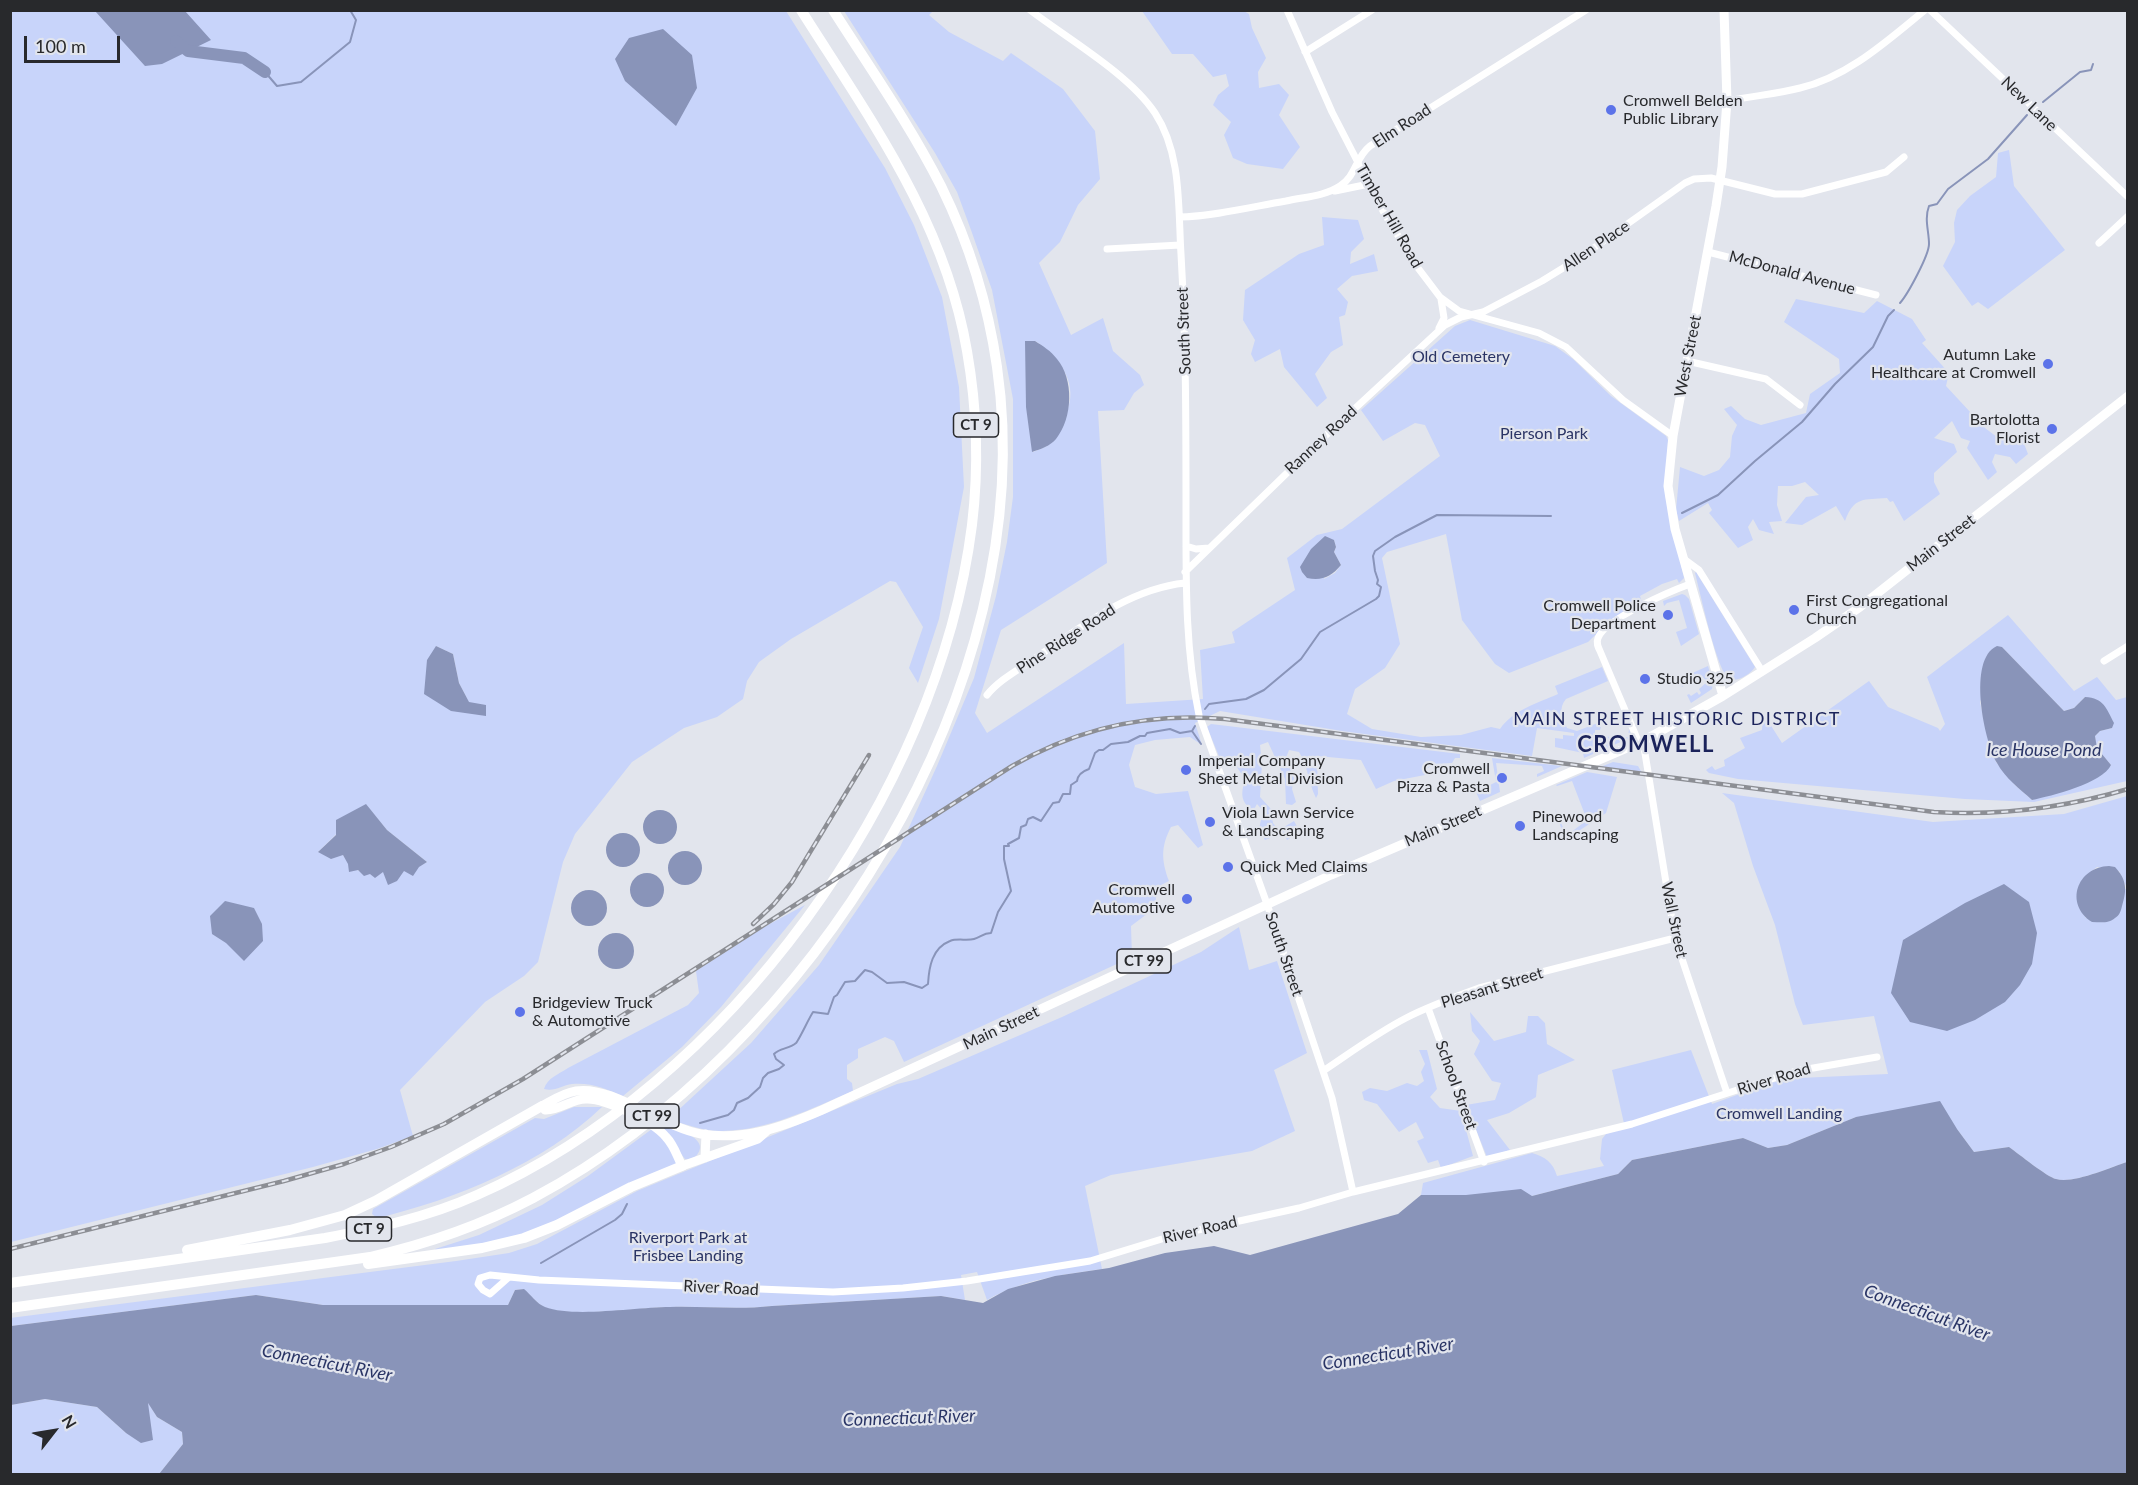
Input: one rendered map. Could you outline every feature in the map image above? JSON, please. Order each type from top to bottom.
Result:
[{"type":"highway","name":"CT 9","points":[[10,1283],[325,1238],[412,1219],[466,1200],[507,1181],[552,1156],[608,1118],[681,1058],[726,1014],[765,969],[809,914],[848,857],[886,789],[915,727],[934,679],[951,625],[972,527],[976,478],[976,431],[965,339],[950,280],[931,229],[898,165],[801,10]]},
{"type":"highway","name":"CT 9","points":[[10,1308],[361,1259],[405,1249],[484,1222],[560,1183],[634,1132],[720,1059],[771,1004],[817,949],[864,879],[918,787],[966,669],[982,614],[994,560],[1001,502],[1002,406],[995,356],[983,299],[970,255],[953,213],[918,145],[833,10]]},
{"type":"highway","points":[[106,1269],[134,1260],[290,1230],[345,1215],[382,1197],[542,1106]]},
{"type":"highway","points":[[320,1266],[354,1266],[482,1248],[516,1240],[548,1229],[631,1186],[682,1166]]},
{"type":"main road","name":"West Street","points":[[1723,696],[1690,584],[1669,500],[1668,471],[1720,180],[1727,101],[1725,11]]},
{"type":"main road","name":"Main Street","points":[[542,1106],[566,1094],[593,1091],[615,1098],[674,1126],[725,1136],[767,1131],[809,1116],[1387,850],[1641,742],[1723,696],[1815,638],[1882,590],[2127,396]]},
{"type":"main road","points":[[542,1106],[545,1110],[551,1110],[569,1102],[585,1099],[612,1105],[660,1130],[671,1142],[682,1166]]},
{"type":"main road","name":"Main Street","points":[[682,1166],[760,1138],[767,1131]]},
{"type":"main road","points":[[705,1158],[706,1134]]},
{"type":"street","name":"South Street","points":[[1030,10],[1118,74],[1140,93],[1156,115],[1167,139],[1176,172],[1180,218],[1186,369],[1185,583],[1190,659],[1200,717],[1267,904],[1323,1071],[1340,1128],[1353,1192]]},
{"type":"street","name":"Timber Hill Road","points":[[1287,10],[1357,162],[1402,244],[1440,297],[1459,311],[1539,333],[1566,347],[1623,400],[1673,436]]},
{"type":"street","points":[[1305,52],[1372,10]]},
{"type":"street","name":"Elm Road","points":[[1180,218],[1324,194],[1345,183],[1364,151],[1377,141],[1586,10]]},
{"type":"street","points":[[1727,101],[1801,88],[1818,82],[1876,50],[1925,10]]},
{"type":"street","name":"New Lane","points":[[1930,10],[2127,197]]},
{"type":"street","name":"Allen Place","points":[[1470,315],[1495,307],[1564,268],[1694,179],[1720,180],[1775,194],[1802,194],[1886,172],[1904,157]]},
{"type":"street","points":[[1324,194],[1369,184]]},
{"type":"street","points":[[2099,243],[2127,216]]},
{"type":"street","points":[[1107,249],[1180,245]]},
{"type":"street","name":"McDonald Avenue","points":[[1708,252],[1876,295]]},
{"type":"street","points":[[1435,334],[1444,318],[1440,297]]},
{"type":"street","name":"Ranney Road","points":[[1185,572],[1435,334],[1453,320],[1470,315]]},
{"type":"street","points":[[1687,361],[1766,379],[1800,405]]},
{"type":"street","points":[[1186,546],[1196,549],[1209,548]]},
{"type":"street","points":[[1684,560],[1699,570],[1762,671]]},
{"type":"street","name":"Pine Ridge Road","points":[[987,695],[1011,675],[1106,611],[1162,586],[1185,583]]},
{"type":"street","name":"Wall Street","points":[[1690,584],[1635,609],[1598,637],[1597,644],[1641,742],[1675,938],[1727,1093]]},
{"type":"street","points":[[2104,662],[2127,646]]},
{"type":"street","name":"Pleasant Street","points":[[1323,1071],[1385,1029],[1428,1008],[1479,988],[1675,938]]},
{"type":"street","name":"School Street","points":[[1428,1008],[1484,1162]]},
{"type":"street","name":"River Road","points":[[508,1278],[794,1292],[867,1291],[967,1281],[1090,1261],[1175,1235],[1299,1208],[1353,1192],[1484,1162],[1632,1124],[1796,1071],[1877,1057]]},
{"type":"green space","points":[[1242,10],[1249,14],[1252,28],[1266,58],[1258,72],[1259,88],[1279,84],[1289,95],[1279,115],[1300,147],[1283,169],[1247,164],[1233,158],[1224,135],[1231,122],[1213,105],[1218,95],[1229,86],[1226,74],[1213,77],[1193,54],[1172,54],[1142,11]]},
{"type":"green space","points":[[11,11],[786,11],[885,168],[914,225],[942,297],[959,387],[964,487],[939,619],[918,683],[909,668],[923,627],[896,582],[890,581],[791,639],[759,662],[747,681],[743,699],[717,717],[684,728],[632,762],[575,834],[563,862],[538,962],[524,976],[485,1002],[400,1090],[413,1136],[313,1167],[11,1242]],"holes":[[[436,646],[453,654],[459,683],[469,702]],[[366,805],[387,830],[427,862],[402,870],[366,874],[351,865],[343,855],[318,852]]]},
{"type":"green space","points":[[844,11],[933,11],[929,15],[949,32],[1003,61],[1011,53],[1063,89],[1095,131],[1100,179],[1078,205],[1060,242],[1039,263],[1071,335],[1103,318],[1113,351],[1140,375],[1144,385],[1134,393],[1124,410],[1098,411],[1107,563],[1001,630],[975,713],[987,733],[1124,643],[1126,704],[1203,699],[1200,650],[1235,643],[1232,632],[1295,590],[1287,558],[1317,535],[1342,529],[1440,456],[1425,425],[1415,423],[1383,441],[1361,410],[1455,326],[1470,320],[1555,346],[1573,359],[1611,396],[1666,436],[1668,440],[1665,495],[1684,578],[1679,583],[1677,579],[1662,584],[1640,596],[1642,602],[1611,620],[1588,642],[1509,673],[1495,664],[1462,620],[1446,534],[1387,552],[1382,558],[1400,644],[1385,668],[1355,689],[1347,714],[1372,729],[1421,737],[1461,735],[1491,727],[1500,729],[1505,722],[1519,712],[1558,694],[1555,686],[1602,667],[1608,681],[1566,699],[1564,702],[1562,713],[1565,724],[1567,728],[1577,731],[1603,721],[1600,730],[1595,730],[1595,734],[1628,737],[1629,729],[1632,737],[1584,758],[1583,753],[1555,747],[1555,738],[1563,739],[1563,735],[1574,736],[1574,733],[1537,728],[1532,756],[1342,731],[1220,711],[1195,723],[1202,745],[1190,737],[1155,740],[1135,745],[1129,765],[1135,787],[1156,794],[1188,791],[1203,845],[1198,848],[1178,825],[1171,827],[1165,840],[1163,853],[1169,881],[1157,887],[1155,908],[1131,926],[1132,957],[904,1062],[894,1041],[885,1037],[858,1049],[858,1058],[847,1065],[847,1079],[852,1083],[853,1091],[782,1120],[726,1131],[707,1130],[675,1122],[674,1114],[751,1043],[819,965],[900,847],[974,678],[996,596],[1007,542],[1013,497],[1013,399],[992,290],[957,192],[935,153]],"holes":[[[1035,341],[1050,353],[1063,369],[1070,388],[1070,398],[1064,418],[1047,446],[1033,452]],[[1334,540],[1336,547],[1334,552],[1341,565],[1335,573],[1324,579]]]},
{"type":"green space","points":[[2009,150],[2014,186],[2065,250],[1988,309],[1978,302],[1972,306],[1943,266],[1955,242],[1954,223],[1957,210],[1970,196],[1996,177],[1998,153]]},
{"type":"green space","points":[[1322,217],[1358,220],[1364,239],[1351,252],[1350,264],[1374,254],[1378,271],[1352,276],[1337,289],[1348,302],[1345,315],[1339,317],[1343,345],[1331,352],[1315,374],[1327,398],[1317,407],[1284,367],[1280,349],[1255,362],[1251,354],[1255,340],[1243,320],[1245,290],[1299,254],[1324,245]]},
{"type":"green space","points":[[1796,299],[1864,313],[1877,301],[1912,319],[1926,340],[1922,343],[1949,373],[1946,386],[1985,428],[1997,437],[2011,435],[2023,441],[2028,454],[2016,464],[2010,457],[1995,454],[1992,462],[1997,472],[1988,480],[1967,448],[1970,441],[1961,438],[1952,421],[1934,438],[1954,444],[1957,452],[1934,473],[1934,482],[1940,494],[1904,521],[1893,501],[1890,502],[1887,498],[1856,503],[1845,521],[1836,506],[1802,525],[1785,523],[1806,497],[1819,495],[1805,482],[1792,486],[1778,486],[1777,505],[1782,521],[1769,522],[1774,534],[1759,530],[1753,519],[1748,527],[1753,540],[1738,548],[1709,513],[1712,510],[1708,503],[1679,521],[1676,510],[1680,467],[1704,476],[1719,470],[1730,457],[1732,436],[1737,425],[1724,409],[1731,406],[1745,419],[1761,425],[1806,413],[1810,394],[1840,373],[1839,359],[1784,322]]},
{"type":"green space","points":[[1696,572],[1755,667],[1750,673],[1736,680],[1729,679],[1719,662]]},
{"type":"green space","points":[[1682,594],[1689,599],[1699,634],[1681,646],[1676,632],[1687,628],[1679,600],[1664,606],[1663,601]]},
{"type":"green space","points":[[2008,615],[2074,691],[2097,677],[2116,700],[2127,697],[2127,781],[2034,802],[1965,799],[1738,779],[1709,773],[1706,770],[1712,766],[1715,770],[1725,766],[1724,760],[1745,748],[1740,738],[1762,730],[1763,713],[1782,743],[1869,681],[1888,707],[1938,728],[1940,731],[1945,724],[1927,677]],"holes":[[[2002,647],[2064,711],[2074,708],[2085,697],[2112,728],[2100,731],[2095,736],[2097,748],[2111,765],[2032,800],[2015,785],[1996,762],[1980,702]]]},
{"type":"green space","points":[[1708,666],[1713,682],[1712,689],[1691,703],[1687,695],[1691,696],[1697,692],[1699,695],[1701,693],[1699,689],[1707,682],[1702,676],[1695,680],[1691,675],[1684,679],[1687,684],[1682,687],[1679,679]]},
{"type":"green space","points":[[1211,724],[1460,754],[1460,758],[1455,758],[1452,763],[1433,764],[1427,769],[1430,774],[1394,781],[1376,789],[1361,760],[1317,756],[1318,794],[1316,798],[1299,752],[1289,750],[1286,758],[1294,778],[1292,789],[1296,802],[1292,805],[1286,804],[1285,779],[1268,742],[1260,745],[1262,763],[1260,797],[1271,809],[1273,823],[1279,830],[1294,821],[1300,832],[1287,840],[1284,833],[1265,840],[1259,829],[1263,811],[1257,804],[1253,811],[1246,804],[1242,793],[1245,779],[1234,763],[1223,766],[1207,727]]},
{"type":"green space","points":[[1492,758],[1562,766],[1537,777],[1537,774],[1544,771],[1542,766],[1496,763],[1500,792],[1480,801],[1476,792],[1496,782]]},
{"type":"green space","points":[[1613,762],[1638,766],[1642,773],[1598,768]]},
{"type":"green space","points":[[1587,772],[1617,777],[1606,813],[1565,840],[1555,809],[1565,832],[1570,833],[1587,820],[1572,781],[1556,785]]},
{"type":"green space","name":"Cromwell Landing","points":[[1722,793],[1933,822],[2064,814],[2127,796],[2127,888],[2127,1162],[2081,1177],[2056,1179],[2009,1147],[1974,1152],[1957,1129],[1856,1117],[1787,1145],[1768,1148],[1743,1138],[1632,1160],[1618,1174],[1532,1196],[1421,1195],[1423,1183],[1532,1153],[1548,1161],[1557,1176],[1604,1166],[1600,1159],[1602,1139],[1606,1134],[1625,1128],[1612,1070],[1691,1050],[1712,1104],[1770,1083],[1800,1078],[1888,1074],[1874,1016],[1803,1025],[1795,1004],[1775,925],[1753,866],[1734,803]],"holes":[[[2097,867],[2119,871],[2127,888],[2086,918],[2077,896],[2084,878]]]},
{"type":"green space","points":[[805,905],[721,1007],[682,1047],[623,1096],[586,1084],[572,1084],[552,1090],[544,1089],[551,1079],[568,1068],[688,1005],[699,993],[696,971],[764,927]]},
{"type":"green space","name":"Riverport Park at Frisbee Landing","points":[[1239,927],[1249,970],[1277,961],[1307,1053],[1274,1070],[1295,1131],[1252,1151],[1111,1175],[1085,1186],[1102,1269],[1029,1283],[987,1300],[977,1272],[961,1275],[965,1300],[941,1296],[759,1307],[672,1307],[571,1312],[544,1307],[523,1289],[515,1290],[508,1305],[323,1305],[256,1295],[11,1326],[10,1318],[456,1261],[509,1253],[537,1244],[637,1191],[897,1084],[918,1079],[1062,1017],[1201,952]]},
{"type":"green space","points":[[1470,1012],[1494,1041],[1526,1032],[1528,1016],[1538,1016],[1545,1023],[1547,1044],[1575,1060],[1538,1075],[1536,1097],[1509,1113],[1487,1120],[1510,1150],[1487,1157],[1466,1105],[1495,1100],[1501,1083],[1492,1081],[1474,1054],[1480,1041],[1472,1031]]},
{"type":"green space","points":[[1419,1050],[1427,1050],[1437,1089],[1430,1097],[1440,1108],[1461,1111],[1473,1156],[1441,1168],[1438,1160],[1428,1163],[1417,1141],[1424,1138],[1416,1122],[1399,1132],[1377,1104],[1364,1100],[1362,1092],[1370,1088],[1387,1091],[1407,1083],[1417,1086],[1424,1081],[1421,1072],[1425,1064]]},
{"type":"green space","points":[[574,1107],[602,1107],[553,1145],[497,1177],[437,1201],[407,1210],[377,1218],[372,1214],[373,1209],[535,1118],[544,1119]]},
{"type":"green space","points":[[659,1123],[680,1130],[694,1138],[699,1143],[700,1149],[697,1155],[691,1159],[685,1159]]},
{"type":"green space","points":[[652,1129],[668,1144],[677,1164],[552,1223],[505,1241],[437,1251],[435,1249],[479,1235],[542,1205],[588,1176]]},
{"type":"green space","points":[[45,1399],[97,1407],[126,1433],[147,1401],[157,1417],[182,1432],[183,1444],[159,1474],[11,1474],[11,1405]]},
{"type":"water","points":[[95,11],[185,11],[211,40],[162,64],[145,66]]},
{"type":"water","points":[[663,29],[692,55],[697,88],[676,126],[625,81],[615,59],[629,38]]},
{"type":"water","points":[[1025,341],[1035,341],[1055,356],[1063,367],[1069,388],[1068,410],[1062,430],[1051,444],[1032,452],[1026,407]]},
{"type":"water","points":[[1325,536],[1334,540],[1336,547],[1334,552],[1341,565],[1334,573],[1326,577],[1307,578],[1300,567],[1311,549]]},
{"type":"water","points":[[436,646],[453,654],[459,683],[469,702],[486,705],[486,716],[451,711],[424,694],[427,660]]},
{"type":"water","name":"Ice House Pond","points":[[1997,646],[2002,647],[2064,711],[2074,708],[2085,697],[2096,699],[2104,705],[2114,723],[2112,728],[2100,731],[2095,736],[2097,748],[2111,765],[2106,772],[2076,788],[2032,800],[2004,774],[1987,737],[1980,683],[1988,654]]},
{"type":"water","points":[[366,804],[387,830],[427,862],[419,867],[413,876],[404,871],[397,881],[388,885],[383,872],[375,878],[370,874],[364,876],[358,870],[349,872],[343,855],[331,859],[318,852],[336,835],[336,820]]},
{"type":"water","points":[[660,810],[672,815],[677,827],[672,839],[660,844],[648,839],[643,827],[648,815]]},
{"type":"water","points":[[623,833],[635,838],[640,850],[635,862],[623,867],[611,862],[606,850],[611,838]]},
{"type":"water","points":[[685,851],[697,856],[702,868],[697,880],[685,885],[673,880],[668,868],[673,856]]},
{"type":"water","points":[[2109,866],[2115,867],[2124,881],[2125,895],[2121,910],[2118,916],[2110,921],[2092,922],[2078,906],[2078,888],[2082,879],[2089,873]]},
{"type":"water","points":[[647,873],[659,878],[664,890],[659,902],[647,907],[635,902],[630,890],[635,878]]},
{"type":"water","points":[[2004,884],[2029,902],[2037,933],[2032,964],[2020,985],[2005,1002],[1975,1020],[1947,1031],[1910,1022],[1891,993],[1903,940],[1965,903]]},
{"type":"water","points":[[589,890],[601,896],[607,908],[601,920],[589,926],[577,920],[571,908],[577,896]]},
{"type":"water","points":[[225,901],[254,908],[262,924],[263,941],[244,961],[226,943],[212,934],[210,916]]},
{"type":"water","points":[[616,933],[628,939],[634,951],[628,963],[616,969],[604,963],[598,951],[604,939]]},
{"type":"water","name":"Connecticut River","points":[[1940,1101],[1974,1152],[2009,1147],[2056,1179],[2081,1177],[2127,1162],[2127,1474],[159,1474],[183,1444],[182,1432],[157,1417],[148,1403],[153,1440],[141,1443],[97,1407],[45,1399],[11,1405],[11,1326],[256,1295],[323,1305],[508,1305],[515,1290],[524,1289],[545,1307],[572,1312],[670,1307],[759,1307],[941,1296],[983,1303],[1008,1289],[1055,1276],[1109,1268],[1165,1253],[1214,1246],[1250,1255],[1398,1214],[1421,1195],[1466,1195],[1521,1189],[1532,1196],[1618,1174],[1632,1160],[1743,1138],[1768,1148],[1787,1145],[1856,1117]]},
{"type":"waterway","points":[[265,72],[277,86],[301,82],[350,42],[356,20],[350,10]]},
{"type":"waterway","points":[[176,41],[188,51],[244,58],[265,72]]},
{"type":"waterway","points":[[2043,102],[2080,72],[2091,70],[2093,64]]},
{"type":"waterway","points":[[1900,303],[1926,257],[1929,244],[1927,225],[1929,206],[1937,204],[1948,189],[1988,159],[2027,115]]},
{"type":"waterway","points":[[1682,513],[1718,495],[1802,422],[1835,384],[1873,347],[1888,316],[1894,310]]},
{"type":"waterway","points":[[1205,709],[1209,704],[1246,699],[1264,690],[1301,659],[1320,632],[1376,599],[1381,587],[1377,584],[1373,556],[1375,551],[1395,537],[1437,515],[1551,516]]},
{"type":"waterway","points":[[1195,726],[1192,731],[1201,744]]},
{"type":"waterway","points":[[700,1123],[728,1115],[737,1103],[748,1098],[760,1087],[763,1078],[768,1073],[784,1065],[776,1059],[774,1054],[796,1043],[813,1012],[828,1014],[834,997],[845,982],[855,981],[865,970],[872,972],[887,983],[904,982],[922,988],[928,984],[935,953],[944,944],[953,940],[974,939],[991,933],[998,912],[1011,891],[1004,859],[1004,846],[1009,846],[1008,844],[1019,838],[1021,827],[1026,825],[1028,819],[1033,817],[1041,821],[1053,803],[1059,802],[1063,794],[1070,794],[1071,785],[1077,781],[1081,773],[1089,769],[1095,753],[1111,744],[1128,742],[1145,736],[1147,733],[1170,729],[1180,733],[1192,731]]},
{"type":"waterway","points":[[541,1263],[615,1220],[622,1214],[627,1204]]},
{"type":"railway","points":[[10,1249],[344,1164],[444,1124],[523,1079],[1012,766],[1062,742],[1115,726],[1169,718],[1225,719],[1934,812],[1983,813],[2032,809],[2056,806],[2128,789]]},
{"type":"railway","points":[[753,924],[792,882],[869,755]]},
{"type":"place","name":"Cromwell Belden Public Library","points":[[1611,110]]},
{"type":"place","name":"Autumn Lake Healthcare at Cromwell","points":[[2048,364]]},
{"type":"place","name":"Bartolotta Florist","points":[[2052,429]]},
{"type":"place","name":"First Congregational Church","points":[[1794,610]]},
{"type":"place","name":"Cromwell Police Department","points":[[1668,615]]},
{"type":"place","name":"Studio 325","points":[[1645,679]]},
{"type":"place","name":"Imperial Company Sheet Metal Division","points":[[1186,770]]},
{"type":"place","name":"Cromwell Pizza & Pasta","points":[[1502,778]]},
{"type":"place","name":"Viola Lawn Service & Landscaping","points":[[1210,822]]},
{"type":"place","name":"Pinewood Landscaping","points":[[1520,826]]},
{"type":"place","name":"Quick Med Claims","points":[[1228,867]]},
{"type":"place","name":"Cromwell Automotive","points":[[1187,899]]},
{"type":"place","name":"Bridgeview Truck & Automotive","points":[[520,1012]]},
{"type":"district","name":"MAIN STREET HISTORIC DISTRICT","points":[[1677,719]]},
{"type":"district","name":"CROMWELL","points":[[1646,745]]},
{"type":"park label","name":"Old Cemetery","points":[[1461,357]]},
{"type":"park label","name":"Pierson Park","points":[[1544,434]]}]
